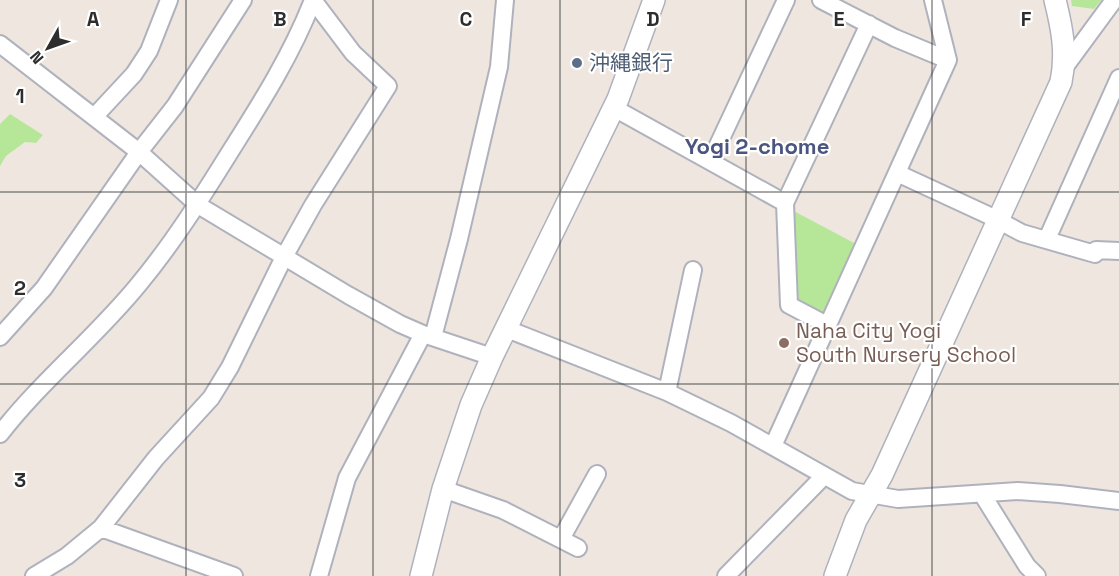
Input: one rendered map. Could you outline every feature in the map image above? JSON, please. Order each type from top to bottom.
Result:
[{"type":"street","points":[[94,117],[134,74],[149,51],[170,0]]},
{"type":"street","points":[[0,337],[44,288],[175,106],[243,0]]},
{"type":"street","points":[[0,435],[21,407],[90,340],[140,283],[198,205],[265,98],[300,33],[313,0]]},
{"type":"street","points":[[34,576],[67,556],[100,528],[156,458],[214,394],[230,367],[284,257],[387,86],[353,53],[313,0]]},
{"type":"street","points":[[319,576],[347,478],[428,335],[459,239],[499,67],[505,0]]},
{"type":"street","points":[[421,576],[442,489],[468,413],[492,357],[614,108],[654,0]]},
{"type":"street","points":[[711,160],[786,0]]},
{"type":"street","points":[[821,0],[948,60]]},
{"type":"street","points":[[773,446],[948,60],[933,0]]},
{"type":"street","points":[[1055,0],[1062,26],[1064,68]]},
{"type":"street","points":[[835,576],[856,520],[872,495],[1056,96],[1064,68],[1087,33],[1114,0]]},
{"type":"street","points":[[827,325],[789,305],[785,203],[869,24]]},
{"type":"street","points":[[1062,26],[1071,34],[1087,33]]},
{"type":"street","points":[[0,44],[140,152],[198,205],[358,301],[428,335],[492,357]]},
{"type":"street","points":[[1047,239],[1119,78]]},
{"type":"street","points":[[614,108],[785,203]]},
{"type":"street","points":[[897,173],[1022,233],[1095,252],[1119,251]]},
{"type":"street","points":[[667,392],[693,270]]},
{"type":"street","points":[[507,328],[667,392],[731,423],[852,491],[898,499],[1018,491],[1119,501]]},
{"type":"street","points":[[561,539],[597,474]]},
{"type":"street","points":[[726,576],[824,476]]},
{"type":"street","points":[[442,489],[503,510],[578,548]]},
{"type":"street","points":[[982,494],[1027,566],[1037,576]]},
{"type":"street","points":[[100,528],[234,576]]},
{"type":"green space","points":[[1071,0],[1101,0],[1094,9],[1072,6]]},
{"type":"green space","points":[[10,114],[43,135],[36,143],[25,142],[6,156],[0,166],[0,124]]},
{"type":"green space","points":[[790,209],[856,244],[828,311],[820,315],[797,305]]},
{"type":"place","name":"沖縄銀行","points":[[577,63]]},
{"type":"place","name":"Naha City Yogi South Nursery School","points":[[784,343]]},
{"type":"district","name":"Yogi 2-chome","points":[[757,146]]}]
